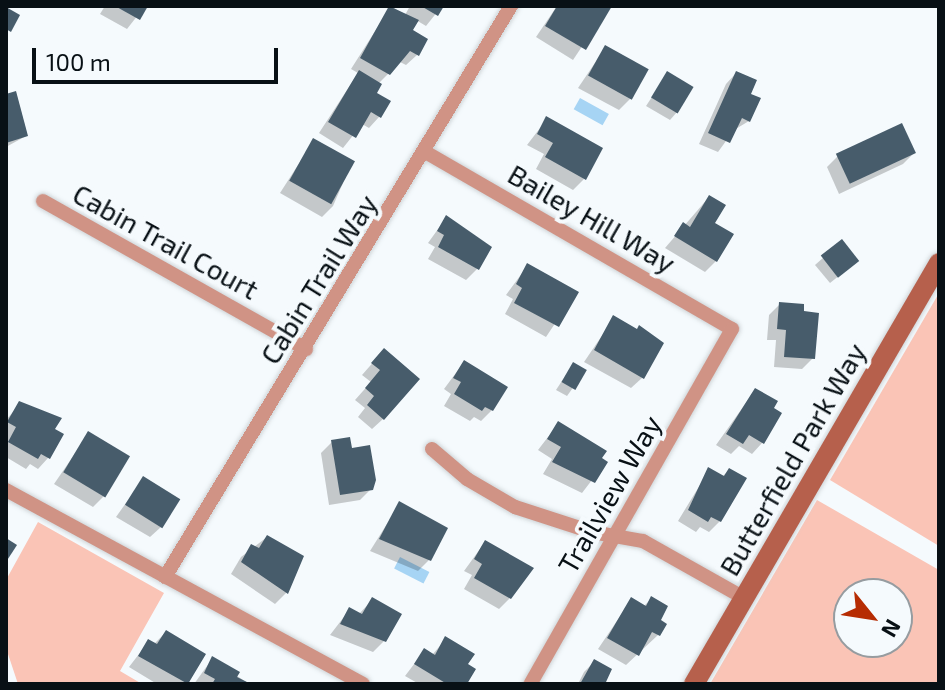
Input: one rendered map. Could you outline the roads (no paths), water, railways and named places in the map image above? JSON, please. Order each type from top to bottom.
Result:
[{"type":"street","name":"Cabin Trail Way","points":[[165,577],[427,153],[511,6]]},
{"type":"street","name":"Bailey Hill Way","points":[[427,153],[732,329]]},
{"type":"street","name":"Cabin Trail Court","points":[[43,201],[306,349]]},
{"type":"street","name":"Butterfield Park Way","points":[[694,684],[939,263]]},
{"type":"street","name":"Trailview Way","points":[[530,684],[732,329]]},
{"type":"street","points":[[432,449],[467,479],[515,507],[643,541],[744,598]]},
{"type":"street","points":[[6,490],[363,684]]},
{"type":"water","points":[[580,98],[609,114],[603,125],[574,109]]},
{"type":"water","points":[[400,557],[429,572],[424,584],[394,569]]}]
